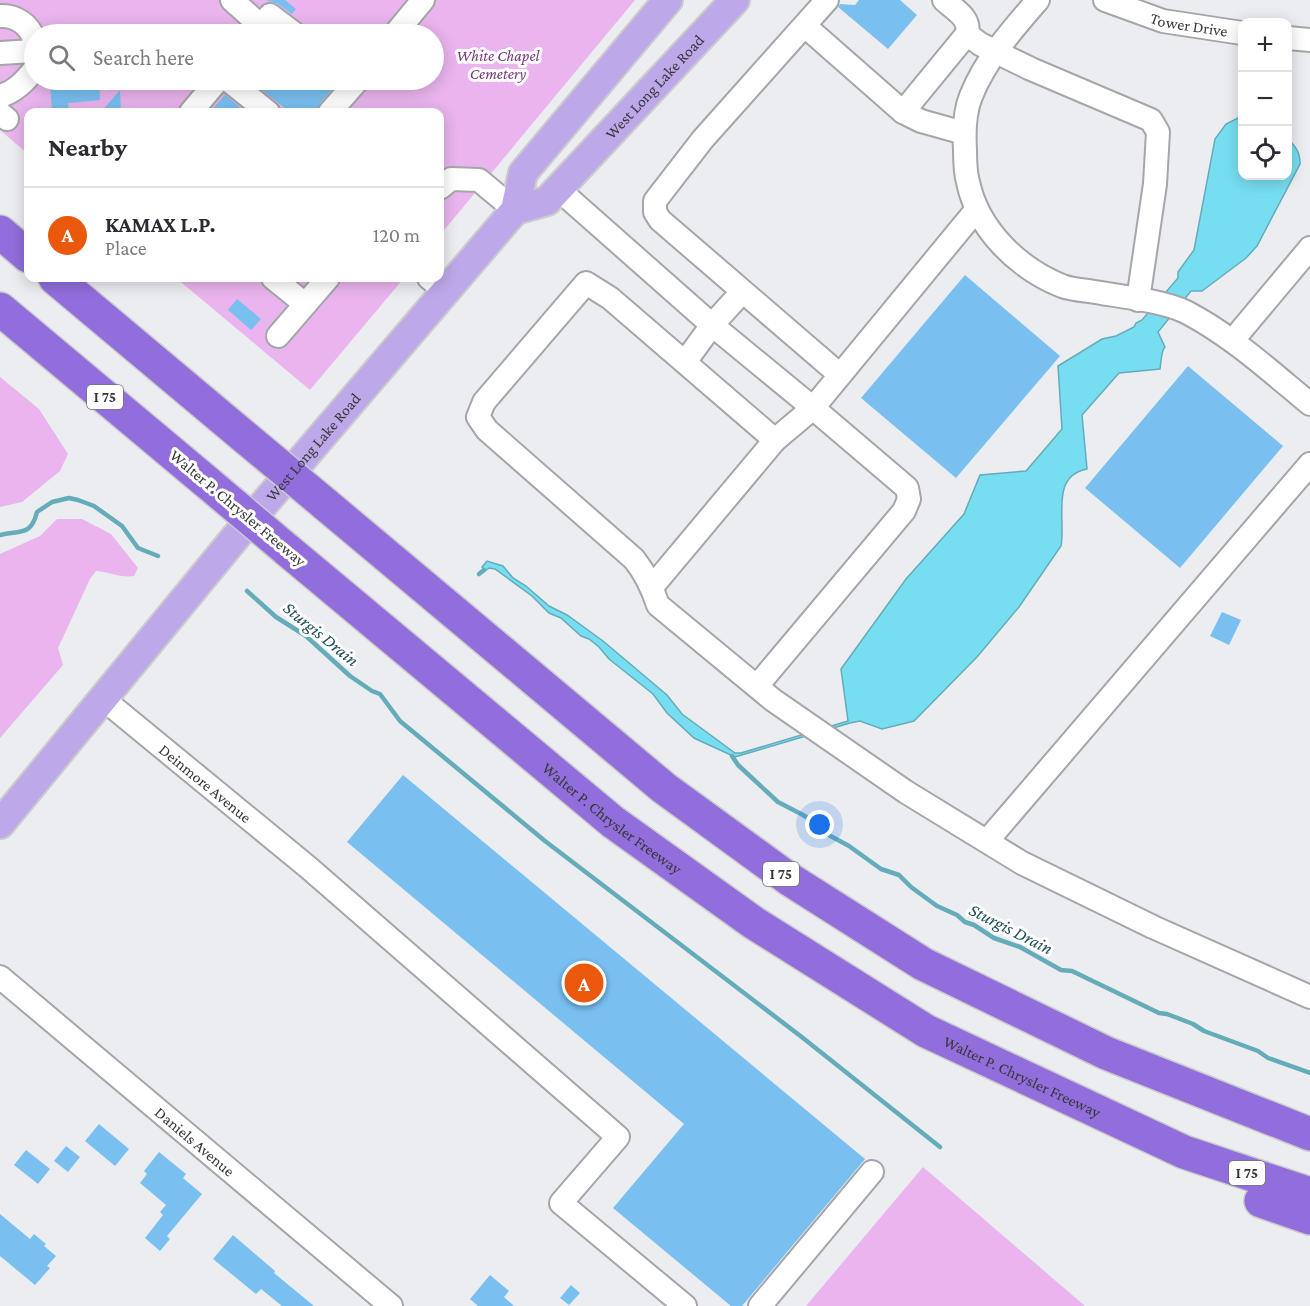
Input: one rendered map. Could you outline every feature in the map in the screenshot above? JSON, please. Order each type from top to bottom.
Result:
[{"type":"highway","points":[[0,232],[24,253]]},
{"type":"highway","name":"I 75","points":[[60,282],[664,788],[789,879],[923,964],[1106,1053],[1310,1134]]},
{"type":"highway","name":"Walter P. Chrysler Freeway","points":[[0,309],[613,822],[754,923],[926,1031],[1184,1152],[1310,1194]]},
{"type":"highway","points":[[1184,1152],[1255,1199],[1310,1218]]},
{"type":"main road","name":"West Long Lake Road","points":[[444,277],[515,210],[547,201],[735,0]]},
{"type":"main road","points":[[660,10],[653,41],[659,50],[677,61]]},
{"type":"main road","points":[[515,210],[522,172],[660,10]]},
{"type":"main road","name":"West Long Lake Road","points":[[0,824],[234,539],[437,284]]},
{"type":"street","points":[[232,0],[253,24]]},
{"type":"street","points":[[403,24],[423,0]]},
{"type":"street","points":[[827,0],[703,140],[655,201],[654,212],[660,220],[742,292],[840,375]]},
{"type":"street","points":[[903,112],[967,34],[969,26],[966,19],[944,0]]},
{"type":"street","points":[[1038,0],[1008,34],[984,68],[970,98],[964,133],[968,183],[977,209],[993,235],[1014,256],[1038,274],[1064,287],[1141,300],[1184,311],[1233,340],[1310,404]]},
{"type":"street","name":"Tower Drive","points":[[1105,0],[1163,21],[1238,32]]},
{"type":"street","points":[[0,16],[11,15],[24,24]]},
{"type":"street","points":[[263,24],[270,15],[282,24]]},
{"type":"street","points":[[805,26],[903,112],[921,121],[964,133]]},
{"type":"street","points":[[967,34],[980,44],[1031,69],[1151,120],[1158,132],[1155,184],[1141,300]]},
{"type":"street","points":[[1292,38],[1310,40]]},
{"type":"street","points":[[0,53],[24,52]]},
{"type":"street","points":[[0,96],[24,81]]},
{"type":"street","points":[[194,108],[210,90]]},
{"type":"street","points":[[240,90],[263,108]]},
{"type":"street","points":[[334,108],[349,90]]},
{"type":"street","points":[[444,185],[451,179],[479,180],[515,210]]},
{"type":"street","points":[[558,189],[712,325],[907,489],[909,499],[904,511],[757,686]]},
{"type":"street","points":[[652,587],[775,440],[813,408],[977,209]]},
{"type":"street","points":[[1233,340],[1308,255]]},
{"type":"street","points":[[278,282],[305,304]]},
{"type":"street","points":[[278,336],[324,282]]},
{"type":"street","points":[[775,440],[610,298],[586,283],[484,402],[478,417],[487,430],[634,559],[648,577],[658,605],[757,686],[906,792],[1022,863],[1153,927],[1308,989]]},
{"type":"street","points":[[685,362],[712,325],[742,292]]},
{"type":"street","points":[[987,841],[1310,464]]},
{"type":"street","name":"Deinmore Avenue","points":[[102,698],[309,868],[618,1137],[561,1203],[685,1306]]},
{"type":"street","name":"Daniels Avenue","points":[[0,977],[391,1306]]},
{"type":"street","points":[[760,1306],[872,1172]]},
{"type":"green space","name":"White Chapel Cemetery","points":[[0,0],[635,0],[444,230],[444,108],[24,108],[24,151],[0,130]]},
{"type":"green space","points":[[181,282],[401,282],[310,390]]},
{"type":"green space","points":[[0,377],[39,409],[68,454],[60,471],[22,502],[0,507]]},
{"type":"green space","points":[[57,519],[82,519],[111,534],[138,568],[134,576],[120,576],[96,571],[90,579],[58,648],[63,665],[0,738],[0,554],[40,536]]},
{"type":"green space","points":[[923,1167],[1085,1306],[806,1306]]},
{"type":"water","points":[[1238,118],[1238,180],[1292,180],[1257,246],[1246,258],[1202,291],[1191,291],[1158,332],[1165,347],[1160,369],[1119,373],[1082,415],[1087,469],[1075,473],[1068,480],[1064,489],[1061,546],[1019,607],[977,657],[914,721],[882,729],[860,721],[850,723],[735,757],[694,738],[667,713],[653,694],[609,659],[599,647],[581,636],[561,618],[549,613],[532,596],[495,569],[489,568],[485,571],[482,567],[487,561],[503,566],[513,578],[549,606],[567,615],[603,641],[667,695],[682,714],[735,753],[848,721],[841,669],[906,579],[964,514],[980,475],[1026,471],[1062,429],[1058,366],[1102,339],[1116,336],[1134,327],[1178,278],[1178,272],[1194,250],[1215,139],[1226,124]]},
{"type":"water","points":[[1292,144],[1297,150],[1300,164],[1292,179]]},
{"type":"building","points":[[266,0],[285,0],[296,9],[292,14],[278,4]]},
{"type":"building","points":[[859,0],[900,0],[917,15],[888,49],[838,7],[840,4],[855,5]]},
{"type":"building","points":[[50,90],[100,90],[100,100],[68,103],[69,108],[52,108]]},
{"type":"building","points":[[120,90],[121,108],[104,108]]},
{"type":"building","points":[[262,90],[331,90],[318,108],[285,108]]},
{"type":"building","points":[[225,95],[241,108],[214,108]]},
{"type":"building","points":[[965,275],[1060,356],[956,478],[861,398]]},
{"type":"building","points":[[237,299],[261,319],[251,330],[228,310]]},
{"type":"building","points":[[1188,366],[1283,446],[1180,568],[1085,488]]},
{"type":"building","points":[[1222,612],[1241,620],[1229,645],[1210,636]]},
{"type":"building","points":[[403,775],[865,1159],[742,1306],[731,1306],[613,1208],[684,1124],[347,842]]},
{"type":"building","points":[[99,1124],[129,1149],[115,1166],[85,1141]]},
{"type":"building","points":[[66,1146],[80,1157],[68,1172],[54,1161]]},
{"type":"building","points":[[26,1150],[50,1169],[38,1184],[14,1165]]},
{"type":"building","points":[[159,1152],[186,1174],[183,1178],[202,1194],[167,1236],[170,1239],[160,1251],[145,1238],[163,1215],[160,1212],[166,1205],[140,1183],[147,1174],[144,1171]]},
{"type":"building","points":[[0,1214],[30,1239],[34,1234],[56,1256],[47,1266],[50,1268],[35,1285],[0,1256]]},
{"type":"building","points":[[233,1235],[314,1306],[282,1306],[261,1289],[256,1294],[213,1259]]},
{"type":"building","points":[[490,1275],[509,1291],[504,1297],[514,1306],[478,1306],[470,1299]]},
{"type":"building","points":[[571,1285],[580,1293],[569,1305],[560,1298]]},
{"type":"waterway","name":"Sturgis Drain","points":[[0,535],[28,529],[37,512],[52,502],[69,498],[94,506],[122,526],[138,548],[158,556]]},
{"type":"waterway","name":"Sturgis Drain","points":[[479,574],[484,570]]},
{"type":"waterway","points":[[247,591],[276,617],[306,636],[350,676],[380,694],[400,721],[545,841],[803,1038],[940,1147]]},
{"type":"waterway","name":"Sturgis Drain","points":[[732,756],[738,765],[778,802],[820,826],[825,833],[849,846],[881,869],[899,875],[937,906],[957,915],[994,938],[1020,947],[1061,970],[1072,971],[1159,1013],[1193,1024],[1204,1031],[1258,1051],[1268,1058],[1310,1073]]},
{"type":"place","name":"KAMAX L.P.","points":[[584,983]]}]
